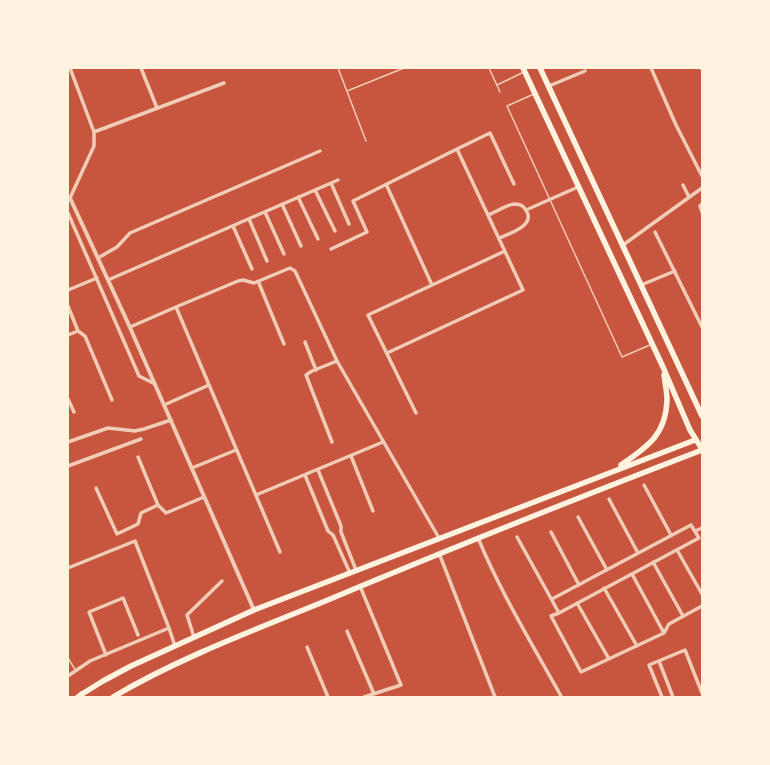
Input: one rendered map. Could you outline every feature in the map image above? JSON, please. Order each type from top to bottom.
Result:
[{"type":"main road","points":[[540,68],[702,416]]},
{"type":"main road","points":[[113,697],[154,674],[209,649],[439,553],[702,450],[695,440],[663,367],[524,70]]},
{"type":"main road","points":[[614,470],[644,449],[658,434],[665,418],[667,399],[663,367]]},
{"type":"main road","points":[[81,696],[103,681],[131,666],[254,610],[695,440]]},
{"type":"street","points":[[70,68],[94,132],[94,146],[69,198],[130,327],[254,610]]},
{"type":"street","points":[[141,68],[157,108]]},
{"type":"street","points":[[651,68],[676,125],[702,176]]},
{"type":"street","points":[[549,86],[585,71]]},
{"type":"street","points":[[94,132],[224,83]]},
{"type":"street","points":[[331,249],[367,232],[353,200],[490,133],[514,184]]},
{"type":"street","points":[[387,353],[523,290],[457,149]]},
{"type":"street","points":[[98,258],[117,247],[130,233],[320,151]]},
{"type":"street","points":[[108,280],[338,180]]},
{"type":"street","points":[[331,183],[350,224]]},
{"type":"street","points":[[386,184],[432,286]]},
{"type":"street","points":[[683,185],[689,197]]},
{"type":"street","points":[[526,210],[578,187]]},
{"type":"street","points":[[622,245],[702,188]]},
{"type":"street","points":[[316,190],[335,231]]},
{"type":"street","points":[[298,197],[318,239]]},
{"type":"street","points":[[282,204],[301,246]]},
{"type":"street","points":[[488,215],[512,204],[520,205],[526,210],[528,218],[525,226],[499,238]]},
{"type":"street","points":[[702,204],[700,206],[702,212]]},
{"type":"street","points":[[265,212],[284,254]]},
{"type":"street","points":[[68,213],[139,376],[155,384]]},
{"type":"street","points":[[249,219],[267,261]]},
{"type":"street","points":[[232,226],[252,269]]},
{"type":"street","points":[[655,232],[702,327]]},
{"type":"street","points":[[416,413],[368,316],[505,252]]},
{"type":"street","points":[[130,327],[238,280],[251,283],[286,269],[293,268],[337,361],[439,538]]},
{"type":"street","points":[[642,285],[675,271]]},
{"type":"street","points":[[68,290],[97,278]]},
{"type":"street","points":[[258,281],[284,344]]},
{"type":"street","points":[[68,306],[78,331],[84,336],[112,400]]},
{"type":"street","points":[[176,307],[280,552]]},
{"type":"street","points":[[68,335],[78,331]]},
{"type":"street","points":[[305,342],[316,370]]},
{"type":"street","points":[[332,442],[306,375],[337,361]]},
{"type":"street","points":[[164,404],[209,385]]},
{"type":"street","points":[[68,399],[74,412]]},
{"type":"street","points":[[68,442],[108,428],[135,431],[171,420]]},
{"type":"street","points":[[68,466],[141,440]]},
{"type":"street","points":[[256,495],[383,442]]},
{"type":"street","points":[[192,468],[236,450]]},
{"type":"street","points":[[351,456],[373,512]]},
{"type":"street","points":[[138,457],[158,505],[166,513],[204,497]]},
{"type":"street","points":[[318,470],[341,526],[341,532],[356,570]]},
{"type":"street","points":[[305,475],[328,531],[333,535],[350,573]]},
{"type":"street","points":[[644,485],[671,535]]},
{"type":"street","points":[[96,488],[117,534],[138,524],[141,513],[158,505]]},
{"type":"street","points":[[609,499],[638,553]]},
{"type":"street","points":[[578,517],[606,570]]},
{"type":"street","points":[[552,599],[691,525],[699,538],[551,616],[581,672],[664,633],[668,624],[702,606]]},
{"type":"street","points":[[695,531],[702,528]]},
{"type":"street","points":[[551,532],[579,585]]},
{"type":"street","points":[[517,537],[559,612]]},
{"type":"street","points":[[478,538],[519,622],[561,696]]},
{"type":"street","points":[[68,568],[135,542],[175,646]]},
{"type":"street","points":[[677,550],[702,594]]},
{"type":"street","points":[[439,553],[495,697]]},
{"type":"street","points":[[653,562],[683,616]]},
{"type":"street","points":[[632,574],[664,633]]},
{"type":"street","points":[[194,637],[186,615],[222,581]]},
{"type":"street","points":[[360,586],[401,685],[364,697]]},
{"type":"street","points":[[604,588],[637,646]]},
{"type":"street","points":[[106,654],[89,612],[123,598],[138,635]]},
{"type":"street","points":[[577,603],[609,659]]},
{"type":"street","points":[[68,676],[90,661],[169,628]]},
{"type":"street","points":[[347,631],[374,694]]},
{"type":"street","points":[[307,647],[328,697]]},
{"type":"street","points":[[662,697],[649,665],[685,650],[702,693]]},
{"type":"street","points":[[659,661],[673,697]]},
{"type":"lane","points":[[338,68],[366,142]]},
{"type":"lane","points":[[347,92],[404,68]]},
{"type":"lane","points":[[489,68],[500,92]]},
{"type":"lane","points":[[497,85],[524,70]]},
{"type":"lane","points":[[535,94],[507,106],[622,357],[652,344]]},
{"type":"lane","points":[[68,658],[76,671]]}]
